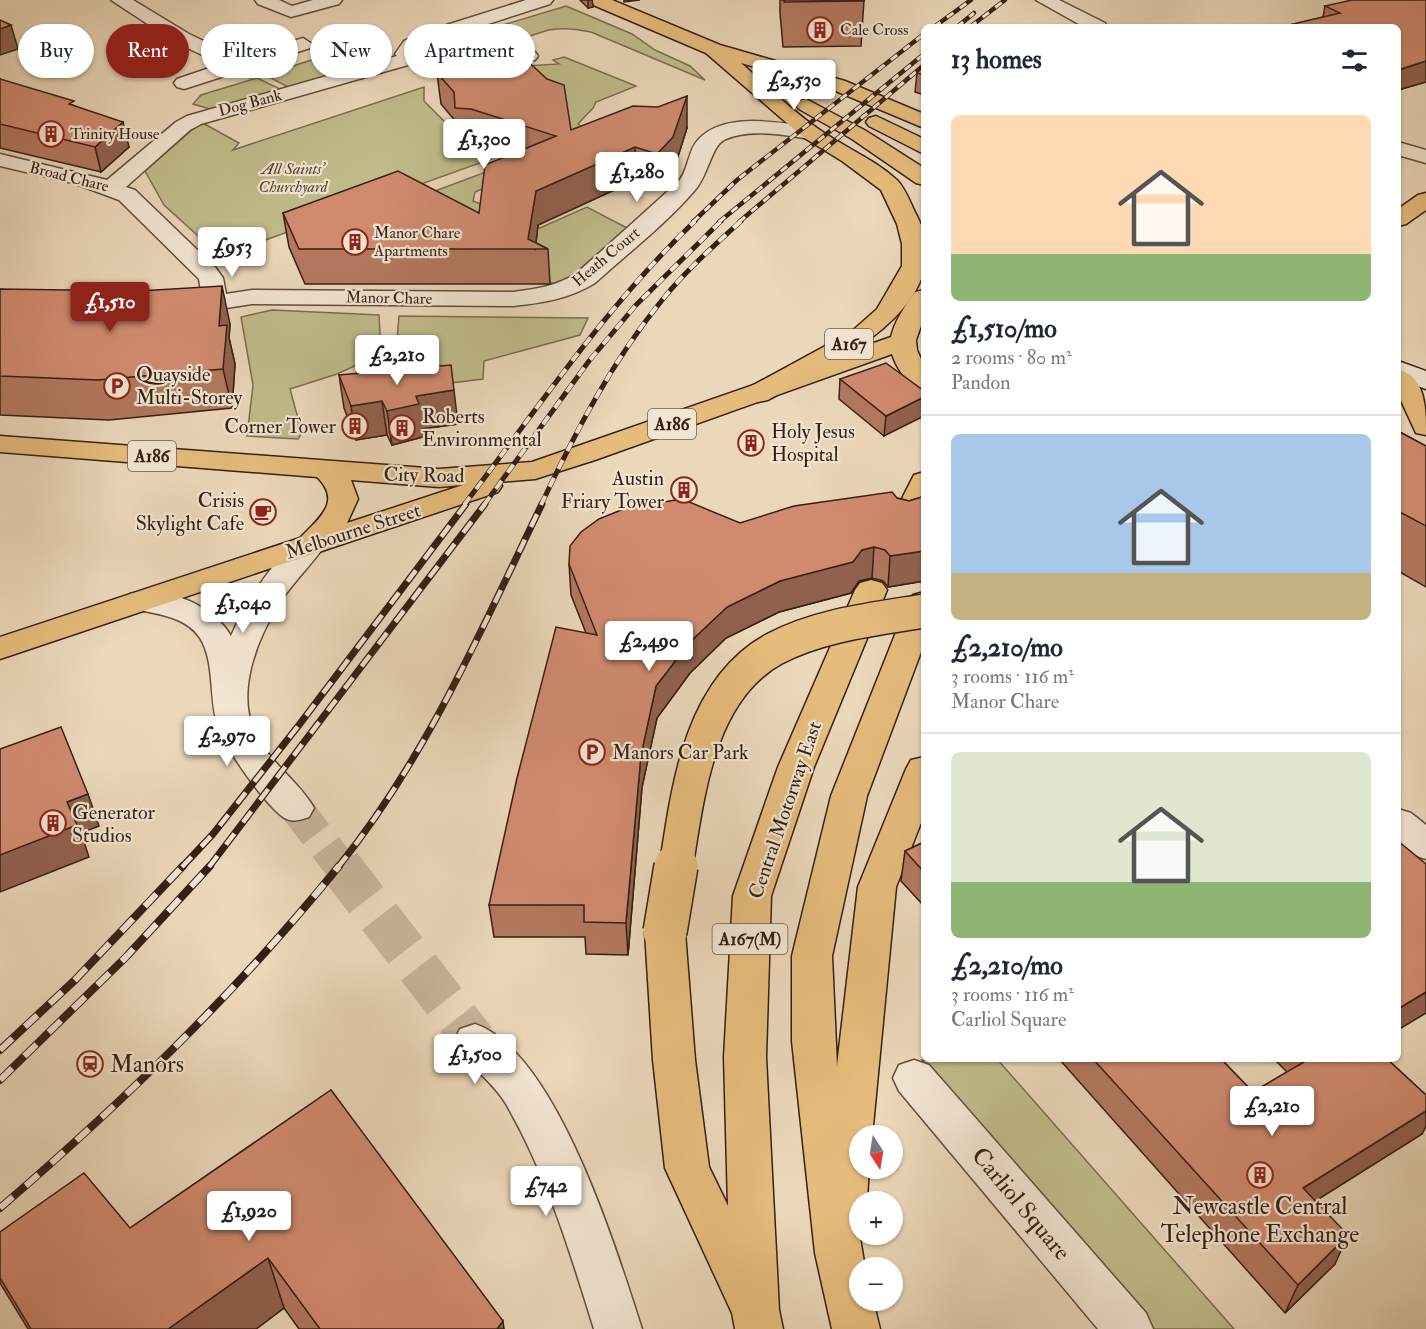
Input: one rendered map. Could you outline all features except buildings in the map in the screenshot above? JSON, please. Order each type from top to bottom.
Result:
[{"type":"main road","name":"A167","points":[[597,0],[713,50],[838,85],[921,121]]},
{"type":"main road","name":"A167","points":[[713,50],[810,133],[850,156],[890,186],[909,224],[914,244],[914,266],[886,314],[860,337],[758,394]]},
{"type":"main road","points":[[713,50],[810,87],[921,146]]},
{"type":"main road","points":[[759,69],[782,91],[859,135],[921,176]]},
{"type":"main road","points":[[1401,217],[1426,200]]},
{"type":"main road","points":[[921,302],[912,315],[901,342],[905,360],[921,379]]},
{"type":"main road","name":"City Road","points":[[0,444],[439,478],[535,470],[758,394],[901,342]]},
{"type":"main road","name":"City Road","points":[[832,367],[881,368],[921,380]]},
{"type":"main road","points":[[1401,381],[1414,396],[1426,427]]},
{"type":"main road","name":"A186","points":[[310,544],[329,526],[342,508],[342,489],[339,482],[326,470]]},
{"type":"main road","name":"Melbourne Street","points":[[0,648],[535,470]]},
{"type":"main road","points":[[906,520],[921,488]]},
{"type":"main road","name":"Central Motorway East","points":[[757,1320],[745,1057],[752,896],[796,767],[871,590]]},
{"type":"main road","name":"A167(M)","points":[[856,1329],[838,1253],[813,1041],[812,956],[849,796],[921,610]]},
{"type":"main road","name":"A167(M)","points":[[757,1320],[687,1168],[674,1060],[665,932],[698,759],[721,700],[746,669],[781,645],[837,625],[921,611]]},
{"type":"main road","name":"A167(M)","points":[[838,1253],[877,887],[921,777]]},
{"type":"street","points":[[120,0],[201,46]]},
{"type":"street","points":[[264,0],[291,12],[333,0]]},
{"type":"street","points":[[468,24],[544,0]]},
{"type":"street","points":[[1045,0],[1092,24]]},
{"type":"street","points":[[298,46],[303,44]]},
{"type":"street","name":"Dog Bank","points":[[112,187],[135,170],[187,123],[221,111],[404,59]]},
{"type":"street","points":[[184,84],[206,78]]},
{"type":"street","name":"Heath Court","points":[[561,292],[586,278],[686,187],[696,174],[705,145],[714,138],[748,129],[810,133]]},
{"type":"street","points":[[1401,149],[1426,157]]},
{"type":"street","name":"Broad Chare","points":[[0,160],[112,187],[136,200],[211,284]]},
{"type":"street","points":[[154,313],[211,284],[232,262]]},
{"type":"street","name":"Manor Chare","points":[[211,284],[252,297],[513,299],[561,292]]},
{"type":"street","points":[[1401,370],[1426,381]]},
{"type":"street","points":[[229,694],[240,652],[258,610],[273,588],[310,544]]},
{"type":"street","points":[[141,601],[177,607],[203,622],[211,631],[220,646],[231,717],[238,735],[249,753],[296,808]]},
{"type":"street","points":[[1401,824],[1426,844]]},
{"type":"street","points":[[475,1041],[518,1086],[557,1160],[591,1242],[618,1329]]},
{"type":"street","name":"Carliol Square","points":[[914,1078],[1129,1329]]},
{"type":"green space","points":[[566,6],[632,34],[655,50],[690,66],[705,80],[591,32],[560,29],[535,34],[535,24],[506,24]]},
{"type":"green space","points":[[564,57],[636,86],[596,102],[578,124],[583,128],[534,167],[510,78],[535,78],[535,65],[559,64],[553,60]]},
{"type":"green space","points":[[310,60],[310,78],[327,78],[290,88],[271,78],[298,78],[298,64]]},
{"type":"green space","points":[[257,78],[282,90],[210,109],[193,104],[201,95]]},
{"type":"green space","name":"All Saints' Churchyard","points":[[424,87],[424,101],[449,126],[450,140],[491,159],[219,255],[164,205],[145,171],[201,122],[239,143],[233,150]]},
{"type":"green space","points":[[507,164],[521,172],[475,192],[473,201],[540,228],[587,207],[627,228],[559,287],[406,202]]},
{"type":"green space","points":[[272,310],[379,315],[381,354],[337,374],[290,389],[302,433],[298,439],[247,436],[253,385],[241,317]]},
{"type":"green space","points":[[399,316],[588,318],[580,335],[484,361],[483,379],[354,395],[348,377],[377,365],[396,351]]},
{"type":"green space","points":[[924,1062],[1000,1062],[1234,1329],[1147,1329]]},
{"type":"tunnel","points":[[296,808],[341,867]]},
{"type":"tunnel","points":[[340,866],[475,1041]]},
{"type":"railway","points":[[938,24],[971,0]]},
{"type":"railway","points":[[974,24],[1005,0]]},
{"type":"railway","points":[[961,24],[974,13]]},
{"type":"railway","points":[[693,222],[737,180],[921,36]]},
{"type":"railway","points":[[719,222],[921,56]]},
{"type":"railway","points":[[739,222],[921,68]]},
{"type":"railway","points":[[464,505],[603,322],[632,287],[695,221]]},
{"type":"railway","points":[[484,505],[589,361],[636,305],[721,221]]},
{"type":"railway","points":[[541,505],[581,425],[627,347],[672,288],[700,258],[741,221]]},
{"type":"railway","points":[[182,867],[213,834],[299,725],[466,504]]},
{"type":"railway","points":[[209,867],[485,504]]},
{"type":"railway","points":[[338,867],[370,825],[426,737],[474,645],[542,504]]},
{"type":"railway","points":[[0,1050],[75,980],[183,866]]},
{"type":"railway","points":[[0,1080],[126,957],[210,866]]},
{"type":"railway","points":[[0,1208],[91,1128],[219,1002],[300,913],[339,866]]},
{"type":"place","name":"Cale Cross","points":[[820,30]]},
{"type":"place","name":"Trinity House","points":[[51,134]]},
{"type":"place","name":"Manor Chare Apartments","points":[[355,242]]},
{"type":"place","name":"Quayside Multi-Storey","points":[[117,386]]},
{"type":"place","name":"Corner Tower","points":[[355,426]]},
{"type":"place","name":"Roberts Environmental","points":[[402,428]]},
{"type":"place","name":"Holy Jesus Hospital","points":[[751,443]]},
{"type":"place","name":"Austin Friary Tower","points":[[684,490]]},
{"type":"place","name":"Crisis Skylight Cafe","points":[[263,512]]},
{"type":"place","name":"Manors Car Park","points":[[592,752]]},
{"type":"place","name":"Generator Studios","points":[[53,823]]},
{"type":"place","name":"Manors","points":[[90,1064]]},
{"type":"place","name":"Newcastle Central Telephone Exchange","points":[[1260,1175]]}]
